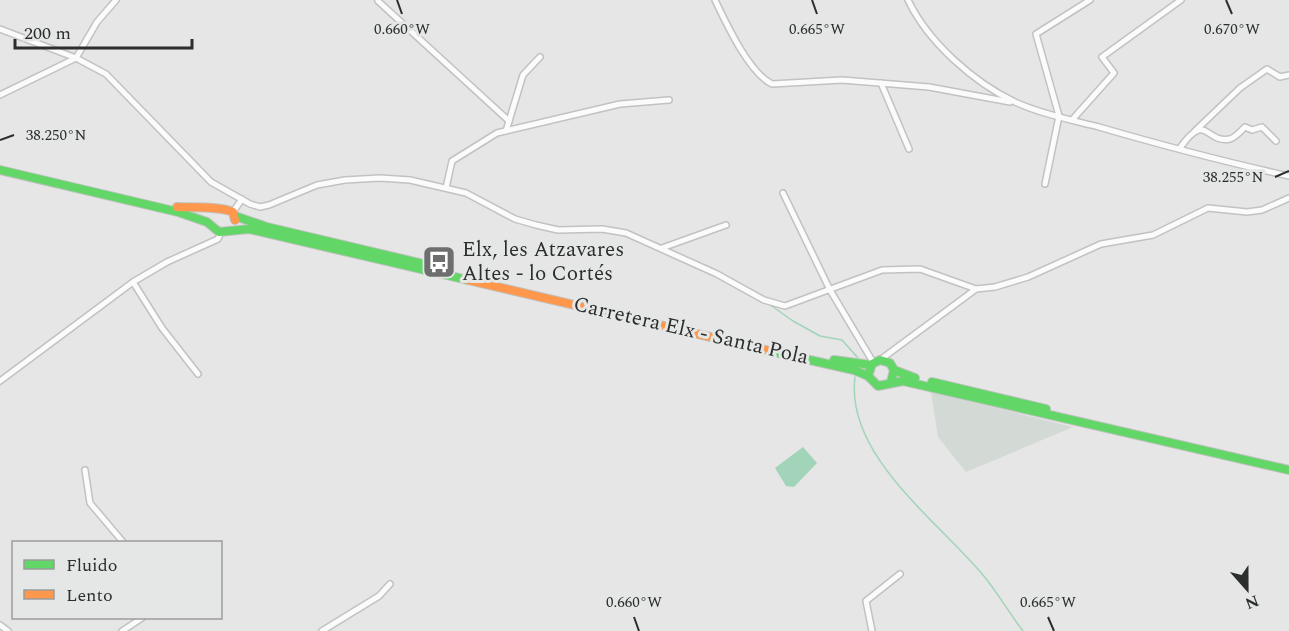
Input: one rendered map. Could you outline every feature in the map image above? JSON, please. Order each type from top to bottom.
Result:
[{"type":"main road","points":[[0,169],[175,207],[219,209],[234,214],[231,229],[221,232],[211,225],[178,212],[0,169]]},
{"type":"main road","points":[[211,225],[210,218],[219,209]]},
{"type":"main road","name":"Carretera Elx - Santa Pola","points":[[234,214],[267,227],[603,307],[858,365],[874,362]]},
{"type":"main road","name":"Carretera Elx - Santa Pola","points":[[231,229],[249,229],[517,290],[854,370],[868,376]]},
{"type":"main road","points":[[874,362],[890,363],[894,370],[907,376],[1289,468],[903,381],[878,386],[868,376],[874,362]]},
{"type":"main road","points":[[891,382],[894,370]]},
{"type":"street","points":[[0,95],[76,58],[97,22],[116,0]]},
{"type":"street","points":[[715,0],[733,36],[766,81],[772,84],[817,80],[881,83],[962,92],[1017,103],[1072,120],[1289,176]]},
{"type":"street","points":[[908,0],[924,28],[946,51],[976,77],[1017,103]]},
{"type":"street","points":[[1046,184],[1059,116],[1036,34],[1090,0]]},
{"type":"street","points":[[1072,120],[1114,73],[1102,57],[1181,0]]},
{"type":"street","points":[[378,1],[509,121]]},
{"type":"street","points":[[0,29],[76,58],[106,74],[211,182],[234,196],[260,207],[317,185],[345,180],[390,179],[466,193],[515,219],[536,225],[558,230],[602,229],[626,233],[774,304],[785,306],[882,270],[898,268],[920,269],[976,289]]},
{"type":"street","points":[[506,131],[523,75],[540,57]]},
{"type":"street","points":[[1180,148],[1240,88],[1266,69],[1280,77],[1289,75]]},
{"type":"street","points":[[881,83],[909,149]]},
{"type":"street","points":[[446,188],[452,161],[497,133],[620,104],[669,100]]},
{"type":"street","points":[[1196,131],[1202,129],[1226,140],[1232,139],[1245,127],[1252,130],[1262,128],[1276,141]]},
{"type":"street","points":[[783,193],[830,290],[874,362],[976,289],[1010,283],[1101,244],[1153,235],[1208,208],[1262,210],[1289,198]]},
{"type":"street","points":[[219,209],[234,196]]},
{"type":"street","points":[[234,214],[242,199]]},
{"type":"street","points":[[662,249],[726,225]]},
{"type":"street","points":[[0,381],[133,282],[167,262],[218,240],[221,232]]},
{"type":"street","points":[[133,282],[162,328],[198,374]]},
{"type":"street","points":[[85,470],[90,503],[121,541]]},
{"type":"street","points":[[872,631],[866,601],[900,574]]},
{"type":"street","points":[[322,631],[379,596],[390,584]]},
{"type":"street","points":[[122,631],[140,619]]},
{"type":"street","points":[[0,625],[8,631]]},
{"type":"shaded area","points":[[931,392],[1073,427],[966,472],[938,437]]},
{"type":"shaded area","points":[[803,447],[817,463],[794,487],[786,486],[775,468]]},
{"type":"waterway","points":[[769,304],[820,336],[842,340],[858,358]]},
{"type":"waterway","points":[[855,377],[856,406],[864,433],[879,460],[898,485],[983,575],[1023,631]]},
{"type":"traffic: fast","points":[[0,170],[178,212],[207,222],[219,232],[249,229],[468,280]]},
{"type":"traffic: fast","points":[[235,216],[267,227],[428,265]]},
{"type":"traffic: fast","points":[[770,351],[854,370],[868,376]]},
{"type":"traffic: fast","points":[[834,360],[871,365]]},
{"type":"traffic: fast","points":[[891,382],[894,370],[890,363],[880,360],[872,364],[868,376],[878,386],[903,381],[1289,470]]},
{"type":"traffic: fast","points":[[894,370],[915,378]]},
{"type":"traffic: fast","points":[[932,382],[1046,409]]},
{"type":"traffic: slow","points":[[177,207],[227,210],[233,212],[235,220]]},
{"type":"traffic: slow","points":[[468,280],[770,351]]},
{"type":"place","name":"Elx, les Atzavares Altes - lo Cortés","points":[[439,262]]}]
